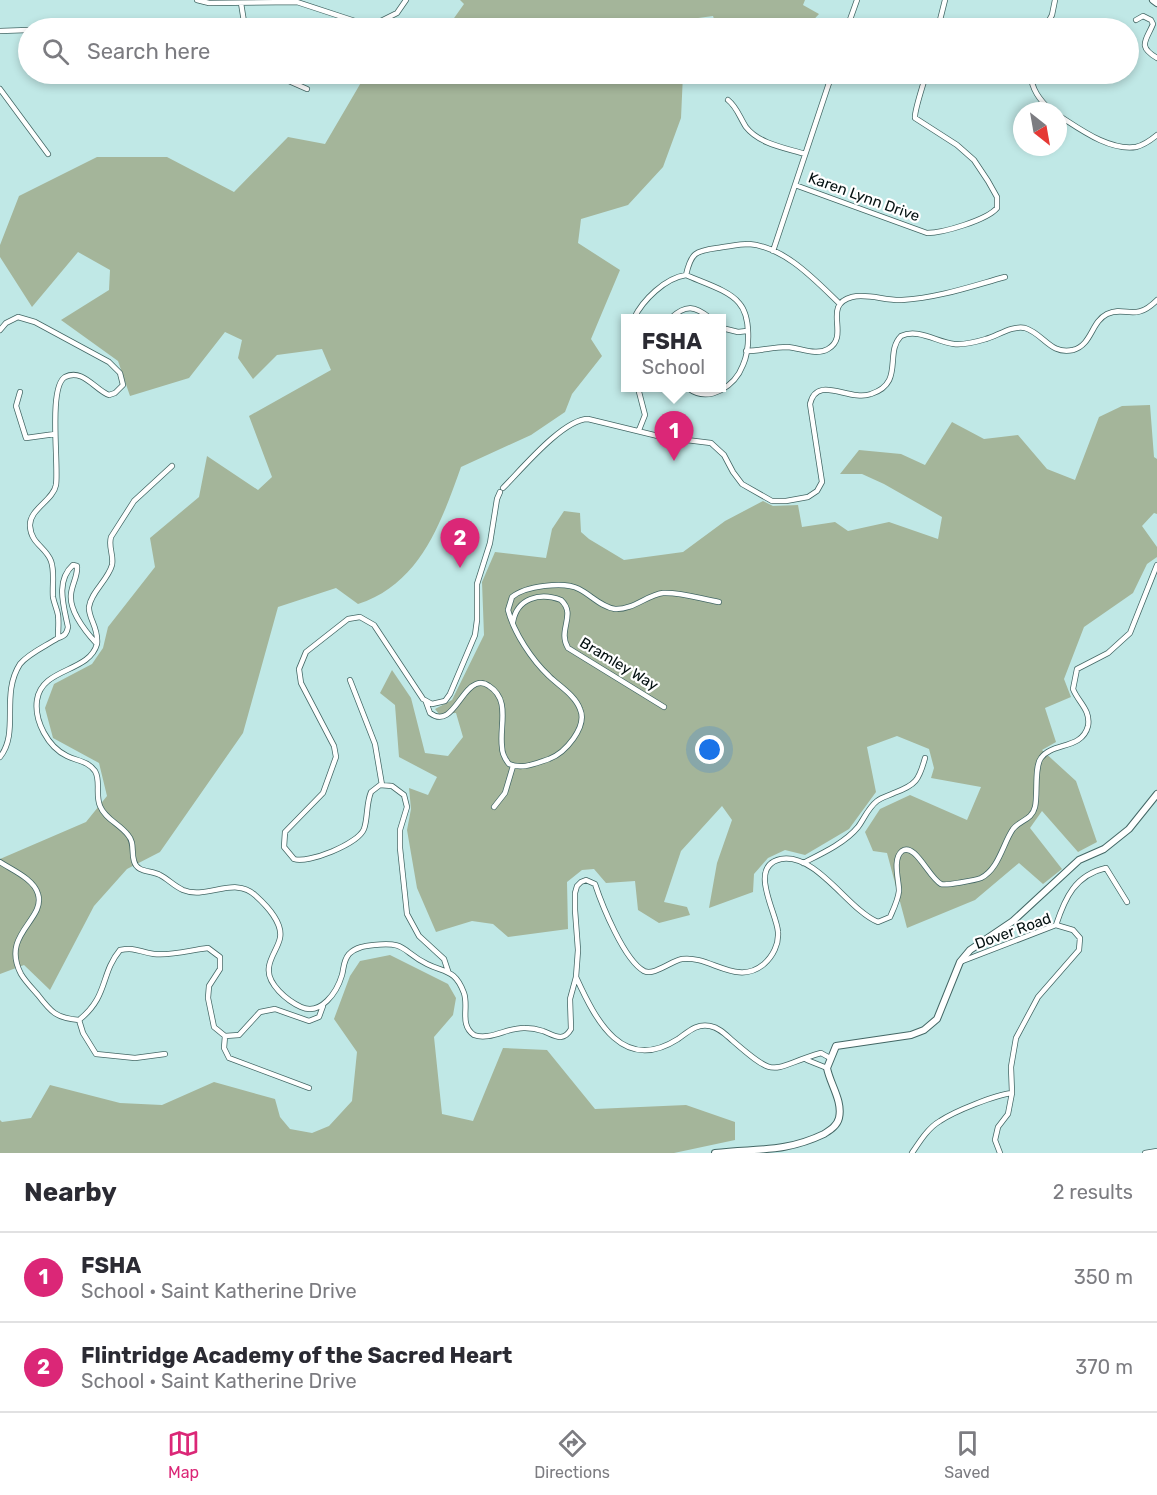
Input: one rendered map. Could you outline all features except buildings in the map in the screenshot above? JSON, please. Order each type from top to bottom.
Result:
[{"type":"street","points":[[197,0],[209,3],[297,2],[346,18]]},
{"type":"street","points":[[387,18],[397,13],[406,0]]},
{"type":"street","points":[[850,18],[856,0]]},
{"type":"street","points":[[940,18],[945,0]]},
{"type":"street","points":[[1050,18],[1055,0]]},
{"type":"street","points":[[1153,0],[1157,3]]},
{"type":"street","points":[[241,3],[243,18]]},
{"type":"street","points":[[1139,18],[1143,16],[1151,20],[1153,24],[1145,38],[1144,45],[1147,51],[1157,58]]},
{"type":"street","points":[[0,31],[18,30]]},
{"type":"street","points":[[296,84],[307,89]]},
{"type":"street","points":[[772,251],[829,84]]},
{"type":"street","name":"Karen Lynn Drive","points":[[795,184],[927,232],[936,233],[980,219],[993,212],[997,208],[997,197],[974,160],[957,145],[915,118],[914,112],[924,84]]},
{"type":"street","points":[[1032,84],[1043,102]]},
{"type":"street","points":[[0,89],[48,154]]},
{"type":"street","name":"Karen Lynn Drive","points":[[728,100],[734,104],[746,126],[755,136],[806,154]]},
{"type":"street","points":[[1067,121],[1118,147],[1138,147],[1157,135]]},
{"type":"street","points":[[686,275],[691,258],[702,250],[748,244],[772,251],[795,264],[840,304]]},
{"type":"street","points":[[637,314],[656,291],[672,280],[686,275],[735,299],[746,314],[746,358],[741,369],[726,387]]},
{"type":"street","points":[[746,351],[789,347],[818,353],[828,349],[837,338],[836,314],[840,304],[855,296],[902,300],[926,297],[967,289],[1005,277]]},
{"type":"street","points":[[426,702],[441,704],[448,698],[475,635],[477,584],[490,543],[497,499],[502,490],[562,429],[577,420],[596,420],[676,440],[711,443],[724,455],[741,483],[767,499],[786,501],[808,496],[817,491],[822,482],[810,404],[812,397],[818,391],[826,389],[857,397],[879,391],[891,377],[896,343],[904,334],[912,333],[947,343],[965,344],[1020,328],[1028,330],[1049,346],[1066,351],[1083,345],[1105,315],[1115,312],[1133,314],[1141,312],[1157,300]]},
{"type":"street","points":[[676,314],[690,308],[699,309],[705,314]]},
{"type":"street","points":[[0,330],[13,319],[18,317],[25,319],[109,362],[120,373],[123,385],[115,393],[109,395],[81,376],[66,377],[60,382],[57,400],[56,486],[30,521],[30,529],[36,543],[51,560],[53,598],[58,615],[58,638]]},
{"type":"street","points":[[726,329],[738,332],[747,331]]},
{"type":"street","points":[[20,392],[16,406],[26,438],[56,434]]},
{"type":"street","points":[[639,392],[645,415],[639,430]]},
{"type":"street","points":[[696,392],[706,394],[712,392]]},
{"type":"street","points":[[172,466],[134,501],[111,537],[109,542],[112,553],[111,567],[89,606],[90,615],[99,635],[95,652],[56,675],[41,687],[36,708],[38,718],[48,740],[62,753],[89,764],[94,770],[98,777],[100,806],[108,817],[129,836],[134,860],[139,869],[158,874],[182,890],[191,892],[200,893],[236,886],[251,891],[272,914],[280,932],[280,938],[268,968],[272,980],[284,996],[304,1009],[312,1010],[324,1004]]},
{"type":"street","points":[[0,758],[8,742],[6,695],[12,675],[25,659],[67,632],[62,594],[70,568],[74,565],[77,566],[78,572],[71,592],[71,600],[83,625],[97,644]]},
{"type":"street","points":[[0,862],[29,881],[38,893],[38,907],[19,934],[15,956],[21,974],[48,1009],[58,1017],[79,1020],[91,1010],[102,993],[112,959],[120,950],[133,948],[152,954],[170,954],[208,948],[220,957],[220,969],[209,986],[208,998],[214,1027],[225,1036],[239,1035],[260,1012],[275,1010],[309,1021],[319,1017],[324,1004],[342,975],[346,959],[354,950],[387,944],[406,948],[424,963],[448,971],[457,980],[463,993],[466,1026],[470,1032],[479,1037],[521,1028],[543,1031],[558,1038],[568,1034],[571,1021],[570,999],[576,977],[578,950],[574,910],[575,893],[577,886],[586,880],[595,884],[604,912],[629,956],[642,970],[652,972],[673,962],[693,959],[744,973],[763,965],[770,958],[778,938],[776,920],[766,889],[765,878],[767,869],[773,862],[780,859],[795,860],[816,870],[864,914],[878,922],[890,916],[897,904],[899,891],[897,861],[901,852],[911,850],[938,883],[952,885],[981,878],[996,862],[1014,827],[1033,814],[1040,759],[1048,752],[1084,735],[1088,725],[1088,713],[1073,689],[1077,669],[1108,653],[1130,633],[1157,565]]},
{"type":"street","points":[[448,971],[444,958],[419,936],[407,914],[399,838],[407,807],[404,795],[396,788],[382,785],[377,786],[371,792],[363,830],[360,836],[351,842],[307,861],[297,861],[287,853],[283,842],[285,832],[319,799],[336,757],[334,746],[301,683],[299,669],[306,652],[348,619],[360,617],[374,625],[426,702],[430,713],[436,717],[450,712],[472,686],[480,683],[490,687],[502,701],[502,750],[506,761],[513,766],[525,766],[558,755],[580,727],[582,716],[574,699],[537,663],[513,624],[508,610],[510,600],[522,590],[573,586],[606,606],[619,609],[663,593],[719,602]]},
{"type":"street","name":"Bramley Way","points":[[513,624],[517,610],[524,601],[538,597],[561,600],[568,610],[564,638],[571,651],[664,707]]},
{"type":"street","points":[[350,680],[375,744],[382,785]]},
{"type":"street","points":[[803,863],[856,830],[880,798],[909,788],[915,783],[921,774],[925,758]]},
{"type":"street","points":[[494,807],[505,793],[513,766]]},
{"type":"street","points":[[715,1153],[780,1151],[816,1139],[828,1132],[839,1118],[839,1109],[827,1068],[836,1046],[911,1035],[924,1030],[937,1019],[960,962],[970,950],[1013,921],[1079,860],[1104,849],[1129,830],[1157,794]]},
{"type":"street","points":[[1056,924],[1070,890],[1099,869],[1106,868],[1127,902]]},
{"type":"street","name":"Dover Road","points":[[960,962],[1056,924],[1073,930],[1080,938],[1079,950],[1038,997],[1016,1038],[1011,1067],[1012,1093],[1008,1114],[998,1127],[994,1140],[1000,1153]]},
{"type":"street","points":[[576,977],[602,1023],[623,1046],[632,1050],[644,1052],[656,1050],[693,1028],[703,1025],[717,1028],[753,1059],[771,1069],[807,1060],[810,1056],[821,1053],[830,1058]]},
{"type":"street","points":[[79,1020],[83,1033],[96,1054],[135,1058],[165,1054]]},
{"type":"street","points":[[225,1036],[224,1048],[229,1058],[309,1088]]},
{"type":"street","points":[[807,1060],[827,1068]]},
{"type":"street","points":[[912,1153],[924,1135],[940,1121],[999,1095],[1012,1093]]},
{"type":"street","points":[[1145,1153],[1157,1151]]},
{"type":"green space","points":[[460,0],[805,0],[803,5],[819,14],[815,18],[714,18],[713,16],[698,18],[454,18],[464,4]]},
{"type":"green space","points":[[360,84],[683,84],[681,118],[663,167],[628,205],[581,219],[578,243],[620,270],[591,339],[602,356],[572,394],[565,412],[531,435],[461,467],[436,530],[425,549],[413,567],[379,595],[358,604],[336,588],[278,607],[243,733],[160,852],[127,869],[94,906],[50,990],[24,965],[0,974],[0,859],[86,822],[107,796],[99,763],[53,738],[45,708],[54,684],[92,664],[103,648],[108,627],[155,567],[150,538],[199,497],[207,456],[258,490],[272,477],[249,416],[331,370],[322,349],[277,355],[253,379],[238,358],[242,340],[225,332],[189,378],[130,396],[118,361],[61,320],[109,290],[110,270],[78,252],[32,307],[0,257],[0,245],[19,196],[97,157],[167,157],[234,192],[288,137],[325,144]]},
{"type":"green space","points":[[1150,405],[1154,457],[1157,459],[1157,514],[1154,513],[1142,526],[1157,547],[1157,557],[1147,564],[1133,593],[1084,627],[1064,679],[1071,697],[1045,708],[1056,742],[1042,750],[1076,781],[1097,842],[1078,852],[1042,811],[1030,828],[1062,869],[1043,884],[1019,863],[975,900],[907,928],[887,853],[873,851],[865,832],[880,809],[910,795],[967,820],[981,787],[931,778],[934,768],[929,749],[897,736],[867,747],[876,792],[849,829],[805,855],[785,850],[768,858],[754,874],[753,892],[709,908],[717,863],[732,820],[722,806],[681,851],[664,902],[687,907],[690,915],[659,923],[638,910],[635,881],[606,883],[594,869],[582,870],[567,882],[568,929],[508,937],[493,924],[472,921],[436,932],[417,888],[407,830],[411,809],[409,788],[428,795],[437,777],[399,757],[395,705],[380,693],[392,670],[411,698],[425,753],[448,756],[463,737],[456,713],[439,714],[435,709],[452,700],[484,635],[482,582],[495,552],[546,558],[552,529],[564,511],[580,513],[581,532],[624,560],[683,552],[725,521],[763,501],[773,506],[798,505],[802,527],[835,522],[848,531],[889,522],[938,539],[942,517],[862,474],[840,474],[859,450],[901,454],[925,465],[952,422],[984,439],[1018,435],[1047,469],[1075,480],[1099,417],[1122,406]]},
{"type":"green space","points":[[390,955],[448,984],[456,998],[453,1015],[434,1037],[442,1114],[473,1121],[503,1048],[547,1050],[595,1109],[686,1105],[735,1122],[735,1140],[674,1153],[0,1153],[0,1120],[2,1122],[31,1118],[50,1085],[120,1103],[162,1105],[214,1082],[275,1099],[280,1117],[290,1129],[312,1133],[329,1126],[352,1101],[357,1052],[334,1019],[350,976],[360,961]]},
{"type":"place","name":"FSHA","points":[[674,461]]},
{"type":"place","name":"Flintridge Academy of the Sacred Heart","points":[[460,568]]}]
